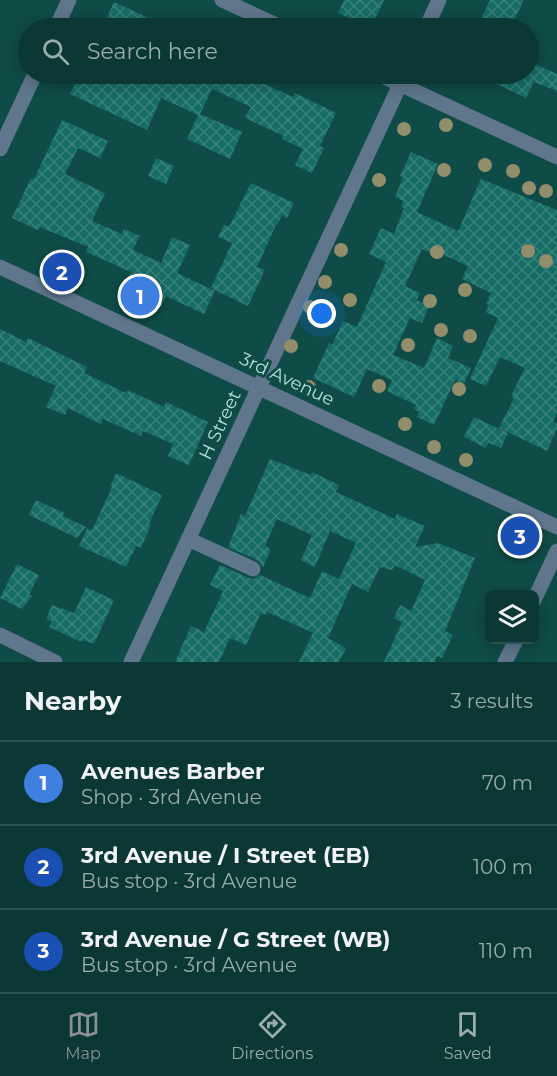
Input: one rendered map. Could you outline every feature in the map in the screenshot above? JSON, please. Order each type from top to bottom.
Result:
[{"type":"street","points":[[61,18],[69,0]]},
{"type":"street","points":[[222,0],[261,18]]},
{"type":"street","points":[[431,18],[439,0]]},
{"type":"street","points":[[0,148],[30,84]]},
{"type":"street","name":"H Street","points":[[131,662],[400,84]]},
{"type":"street","points":[[412,84],[557,157]]},
{"type":"street","name":"3rd Avenue","points":[[0,267],[557,527]]},
{"type":"street","points":[[188,539],[254,569]]},
{"type":"street","points":[[539,590],[557,551]]},
{"type":"street","points":[[0,635],[55,662]]},
{"type":"street","points":[[505,662],[514,644]]},
{"type":"building","points":[[344,0],[384,0],[376,18],[349,18],[338,13]]},
{"type":"building","points":[[490,0],[524,0],[515,18],[482,18]]},
{"type":"building","points":[[114,2],[148,18],[107,18]]},
{"type":"building","points":[[539,66],[557,74],[557,91],[539,84]]},
{"type":"building","points":[[75,84],[264,84],[293,97],[295,93],[336,113],[320,146],[324,148],[312,173],[295,165],[303,149],[282,139],[284,136],[245,118],[251,107],[212,89],[200,114],[242,132],[230,159],[187,139],[198,115],[161,98],[147,130],[70,94]]},
{"type":"building","points":[[496,84],[533,84],[526,98]]},
{"type":"building","points":[[62,120],[108,141],[100,158],[78,148],[65,174],[105,193],[92,221],[122,234],[124,229],[140,236],[133,250],[161,263],[172,237],[190,245],[177,273],[215,291],[204,314],[166,296],[161,307],[133,294],[137,285],[127,280],[131,272],[86,252],[88,247],[40,227],[38,230],[12,218],[31,178],[34,179]]},
{"type":"building","points":[[411,152],[438,164],[417,212],[458,231],[481,179],[557,210],[557,412],[553,422],[557,424],[557,429],[547,451],[499,428],[514,398],[511,396],[525,368],[500,357],[486,386],[470,379],[498,318],[485,312],[491,293],[462,279],[468,266],[435,251],[434,254],[422,249],[405,286],[420,293],[417,300],[429,306],[422,323],[410,318],[393,355],[424,368],[437,338],[453,346],[448,358],[471,368],[464,384],[455,380],[434,425],[417,417],[419,412],[414,409],[416,405],[387,391],[392,380],[367,369],[354,397],[313,378],[329,343],[332,345],[343,321],[357,327],[386,262],[369,254],[381,228],[394,234],[404,208],[401,207],[403,201],[395,197],[403,177],[400,176]]},
{"type":"building","points":[[156,158],[174,166],[166,184],[148,176]]},
{"type":"building","points":[[251,183],[294,203],[287,218],[282,215],[276,225],[257,267],[265,270],[248,306],[211,288],[232,243],[218,237],[224,225],[229,227]]},
{"type":"building","points":[[0,329],[26,342],[28,338],[87,367],[84,373],[126,393],[128,390],[164,407],[166,402],[208,422],[189,465],[168,456],[173,444],[143,431],[141,436],[103,419],[101,424],[68,408],[65,415],[46,407],[56,386],[0,361]]},
{"type":"building","points":[[474,417],[508,433],[501,448],[489,443],[486,448],[464,437]]},
{"type":"building","points":[[270,459],[311,475],[312,472],[339,485],[336,492],[395,519],[397,514],[425,526],[415,547],[438,543],[475,558],[445,631],[453,635],[442,658],[437,656],[435,662],[384,662],[402,622],[394,618],[400,605],[411,611],[425,580],[395,565],[392,570],[380,567],[368,592],[352,584],[328,638],[346,648],[339,662],[299,662],[313,633],[267,612],[266,615],[261,613],[246,645],[230,638],[219,662],[175,662],[191,626],[204,632],[223,591],[210,585],[220,565],[249,578],[254,579],[260,575],[310,598],[322,571],[339,579],[356,543],[330,531],[315,567],[301,560],[312,535],[277,519],[265,546],[271,549],[263,567],[257,560],[228,547],[241,514],[245,516]]},
{"type":"building","points":[[116,473],[162,495],[141,548],[136,546],[126,567],[79,546],[87,528],[92,530]]},
{"type":"building","points":[[36,500],[64,513],[63,516],[86,527],[77,538],[29,515]]},
{"type":"building","points":[[17,564],[39,575],[29,595],[32,596],[22,609],[0,598]]},
{"type":"building","points":[[86,587],[114,600],[94,644],[83,640],[82,642],[49,627],[52,621],[46,619],[52,605],[74,613]]},
{"type":"place","name":"3rd Avenue / I Street (EB)","points":[[62,272]]},
{"type":"place","name":"Avenues Barber","points":[[140,296]]},
{"type":"place","name":"3rd Avenue / G Street (WB)","points":[[520,536]]}]
